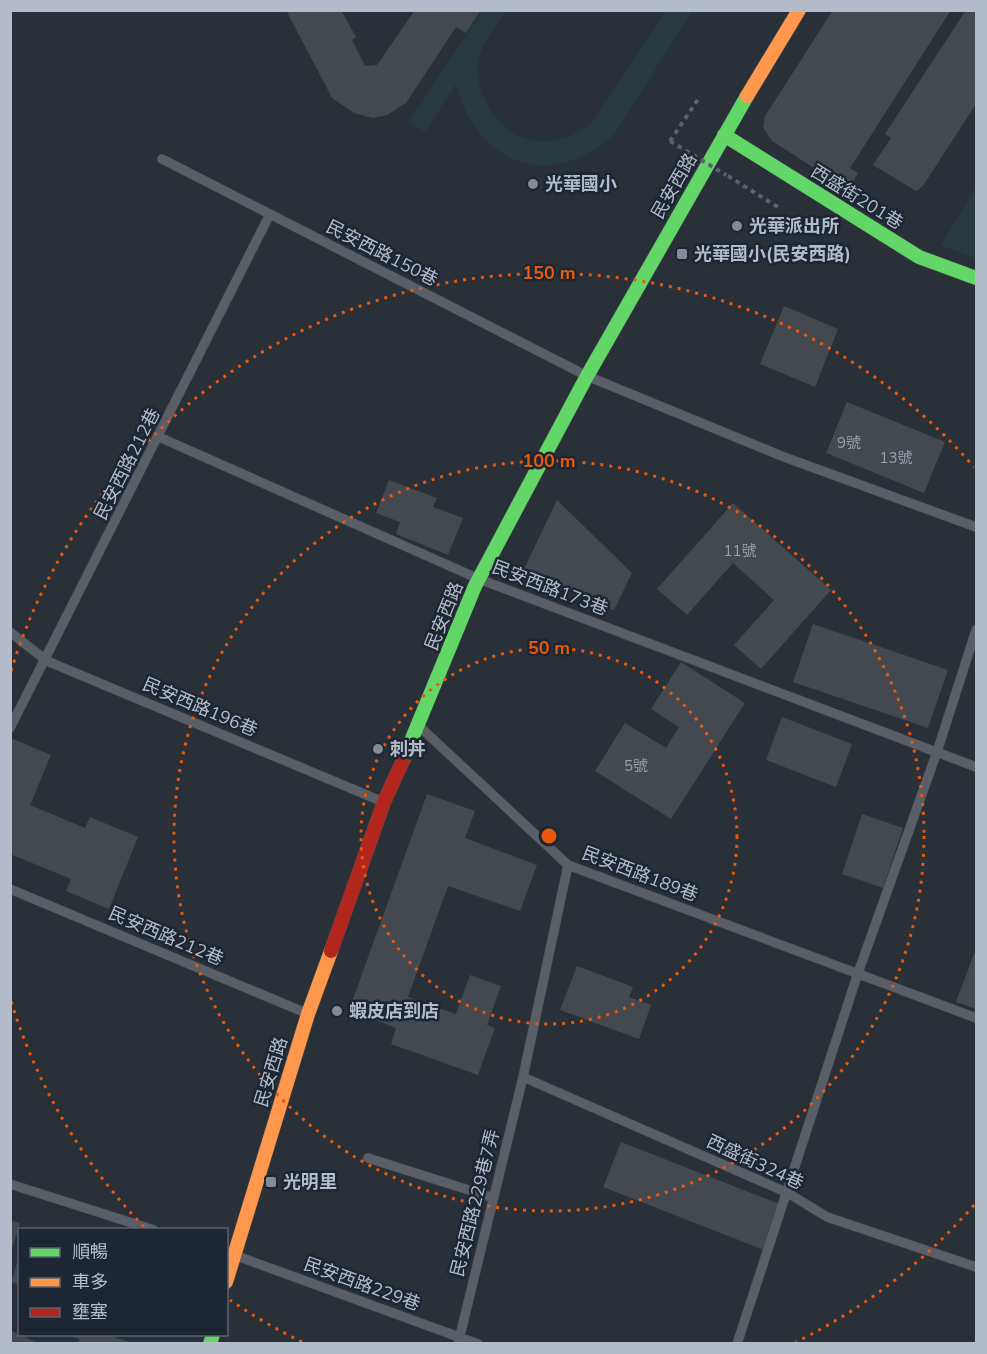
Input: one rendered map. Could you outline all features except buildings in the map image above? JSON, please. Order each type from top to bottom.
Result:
[{"type":"street","name":"民安西路","points":[[230,1253],[308,1014],[384,802],[419,726],[479,579],[586,376],[724,135],[799,10]]},
{"type":"street","name":"西盛街201巷","points":[[724,135],[919,257],[976,278]]},
{"type":"lane","name":"民安西路150巷","points":[[162,159],[586,376],[784,457],[976,527]]},
{"type":"lane","name":"民安西路212巷","points":[[10,728],[270,214]]},
{"type":"lane","name":"民安西路173巷","points":[[159,436],[479,579],[976,767]]},
{"type":"lane","name":"民安西路196巷","points":[[10,632],[46,660],[384,802]]},
{"type":"lane","points":[[737,1344],[858,973],[976,635]]},
{"type":"lane","name":"民安西路189巷","points":[[419,726],[568,865],[976,1018]]},
{"type":"lane","name":"民安西路229巷7弄","points":[[459,1340],[523,1077],[568,865]]},
{"type":"lane","name":"民安西路212巷","points":[[10,889],[308,1014]]},
{"type":"lane","name":"西盛街324巷","points":[[523,1077],[788,1193],[827,1216],[976,1267]]},
{"type":"lane","points":[[368,1158],[494,1198]]},
{"type":"lane","points":[[10,1184],[148,1228]]},
{"type":"lane","name":"民安西路229巷","points":[[230,1253],[459,1340],[478,1344]]},
{"type":"path","points":[[699,98],[670,141],[781,209]]},
{"type":"green space","points":[[482,11],[506,11],[488,38],[479,60],[479,80],[487,105],[503,125],[513,133],[537,141],[552,141],[567,137],[593,122],[666,11],[692,11],[614,135],[590,152],[565,162],[541,165],[519,161],[498,151],[481,134],[466,112],[456,84],[425,132],[409,122]]},
{"type":"green space","points":[[976,187],[976,259],[941,245]]},
{"type":"traffic: fast","points":[[404,758],[475,586],[587,376],[747,96]]},
{"type":"traffic: fast","points":[[724,135],[919,257],[976,278]]},
{"type":"traffic: fast","points":[[210,1344],[212,1336]]},
{"type":"traffic: slow","points":[[747,96],[799,10]]},
{"type":"traffic: slow","points":[[228,1275],[308,1014],[331,951]]},
{"type":"traffic: jam","points":[[331,951],[384,802],[404,758]]},
{"type":"place","name":"光華國小","points":[[533,184]]},
{"type":"place","name":"光華派出所","points":[[737,226]]},
{"type":"place","name":"光華國小(民安西路)","points":[[682,254]]},
{"type":"place","name":"刺丼","points":[[378,749]]},
{"type":"place","name":"蝦皮店到店","points":[[337,1011]]},
{"type":"place","name":"光明里","points":[[271,1182]]}]
